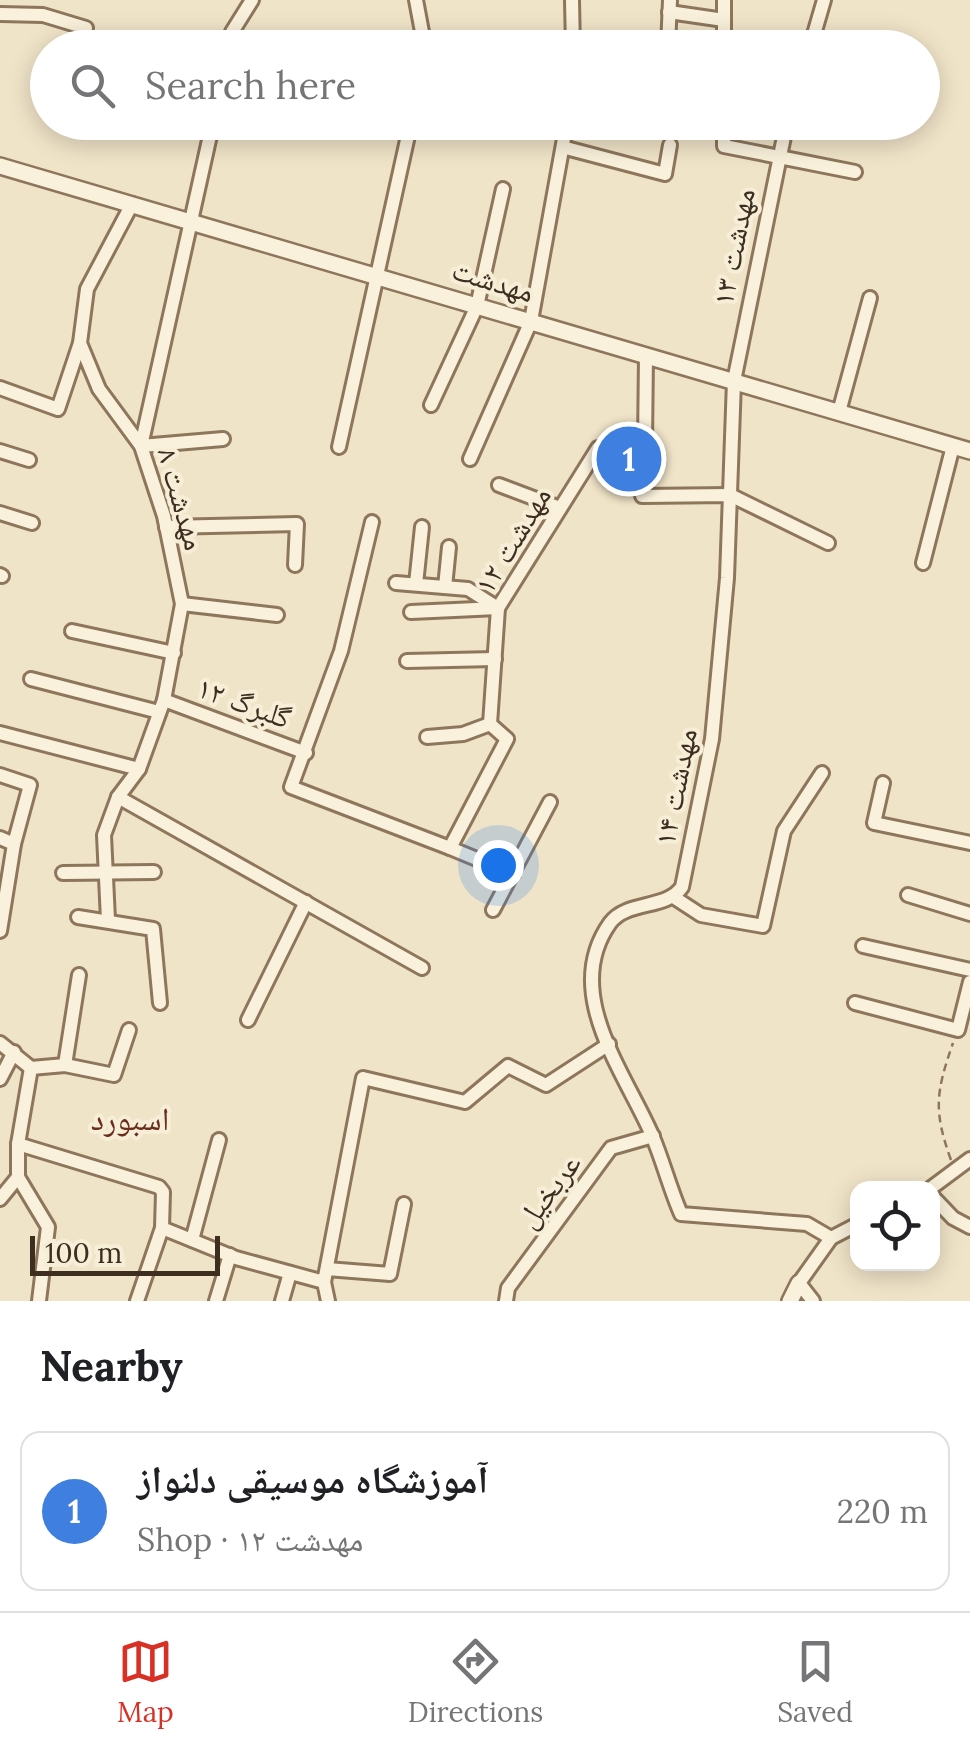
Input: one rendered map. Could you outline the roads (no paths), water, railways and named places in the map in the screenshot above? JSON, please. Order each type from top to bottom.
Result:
[{"type":"street","points":[[233,30],[252,0]]},
{"type":"street","points":[[416,0],[422,30]]},
{"type":"street","points":[[572,0],[573,30]]},
{"type":"street","points":[[724,0],[724,30]]},
{"type":"street","points":[[815,30],[824,0]]},
{"type":"street","points":[[669,6],[724,20]]},
{"type":"street","points":[[0,14],[43,15],[86,28]]},
{"type":"street","points":[[210,140],[141,446],[222,439]]},
{"type":"street","points":[[339,447],[408,140]]},
{"type":"street","points":[[470,459],[531,321],[566,140]]},
{"type":"street","points":[[724,140],[724,146],[856,172]]},
{"type":"street","name":"مهدشت ۱۳","points":[[734,381],[782,140]]},
{"type":"street","points":[[566,148],[665,174],[670,145]]},
{"type":"street","name":"مهدشت","points":[[0,166],[970,451]]},
{"type":"street","points":[[431,405],[477,306],[504,189]]},
{"type":"street","points":[[0,388],[58,409],[80,343],[87,288],[132,204]]},
{"type":"street","points":[[839,412],[870,298]]},
{"type":"street","name":"مهدشت ۸","points":[[80,343],[100,390],[141,446],[166,526],[182,604],[162,706],[140,770]]},
{"type":"street","name":"مهدشت ۱۲","points":[[450,848],[506,739],[490,724],[498,608],[598,448],[645,444],[646,356]]},
{"type":"street","name":"مهدشت ۱۴","points":[[675,898],[682,888],[712,739],[734,381]]},
{"type":"street","points":[[923,563],[953,446]]},
{"type":"street","points":[[0,451],[28,460]]},
{"type":"street","points":[[499,486],[560,508]]},
{"type":"street","points":[[642,496],[730,495],[828,544]]},
{"type":"street","points":[[0,513],[32,522]]},
{"type":"street","points":[[372,522],[341,651],[291,787],[513,874]]},
{"type":"street","points":[[166,526],[297,524],[295,565]]},
{"type":"street","points":[[416,584],[422,527]]},
{"type":"street","points":[[445,587],[449,547]]},
{"type":"street","points":[[396,582],[468,589],[498,608]]},
{"type":"street","points":[[182,604],[277,615]]},
{"type":"street","points":[[411,612],[498,608]]},
{"type":"street","points":[[72,630],[174,653]]},
{"type":"street","points":[[408,660],[494,660]]},
{"type":"street","name":"گلبرگ ١٢","points":[[31,679],[162,706],[306,753]]},
{"type":"street","points":[[427,737],[463,734],[490,724]]},
{"type":"street","points":[[0,733],[140,770],[118,797],[104,834],[108,920]]},
{"type":"street","points":[[822,773],[784,831],[763,926],[701,915],[675,898],[628,910],[611,921],[590,962],[596,1017],[652,1136],[681,1214],[807,1224],[831,1238]]},
{"type":"street","points":[[0,775],[30,785],[14,844],[0,931]]},
{"type":"street","points":[[882,783],[874,824],[970,844]]},
{"type":"street","points":[[118,797],[422,968]]},
{"type":"street","points":[[494,910],[550,802]]},
{"type":"street","points":[[0,838],[14,844]]},
{"type":"street","points":[[63,874],[106,870],[154,872]]},
{"type":"street","points":[[908,895],[970,914]]},
{"type":"street","points":[[248,1020],[306,902]]},
{"type":"street","points":[[78,918],[153,929],[160,1003]]},
{"type":"street","points":[[863,946],[970,970]]},
{"type":"street","points":[[65,1065],[78,975]]},
{"type":"street","points":[[855,1003],[958,1030],[970,982]]},
{"type":"street","points":[[0,1043],[31,1068],[65,1065],[114,1075],[129,1030]]},
{"type":"street","points":[[328,1301],[325,1276],[363,1078],[466,1102],[508,1066],[546,1085],[608,1044]]},
{"type":"street","points":[[0,1079],[14,1052]]},
{"type":"street","points":[[31,1068],[18,1144],[18,1177],[48,1228],[39,1301]]},
{"type":"street","name":"عربخیل","points":[[506,1301],[508,1288],[612,1148],[652,1136]]},
{"type":"street","points":[[192,1240],[219,1140]]},
{"type":"street","points":[[18,1144],[162,1189],[162,1228],[137,1301]]},
{"type":"street","points":[[940,1182],[970,1158]]},
{"type":"street","points":[[0,1199],[18,1177]]},
{"type":"street","points":[[162,1228],[290,1273],[390,1274],[404,1204]]},
{"type":"street","points":[[940,1204],[953,1218],[970,1227]]},
{"type":"street","points":[[790,1301],[831,1238],[850,1228]]},
{"type":"street","points":[[216,1301],[230,1255]]},
{"type":"street","points":[[282,1301],[290,1273]]},
{"type":"street","points":[[799,1283],[812,1301]]},
{"type":"place","name":"آموزشگاه موسیقی دلنواز","points":[[629,459]]},
{"type":"district","name":"اسبورد","points":[[130,1119]]}]
